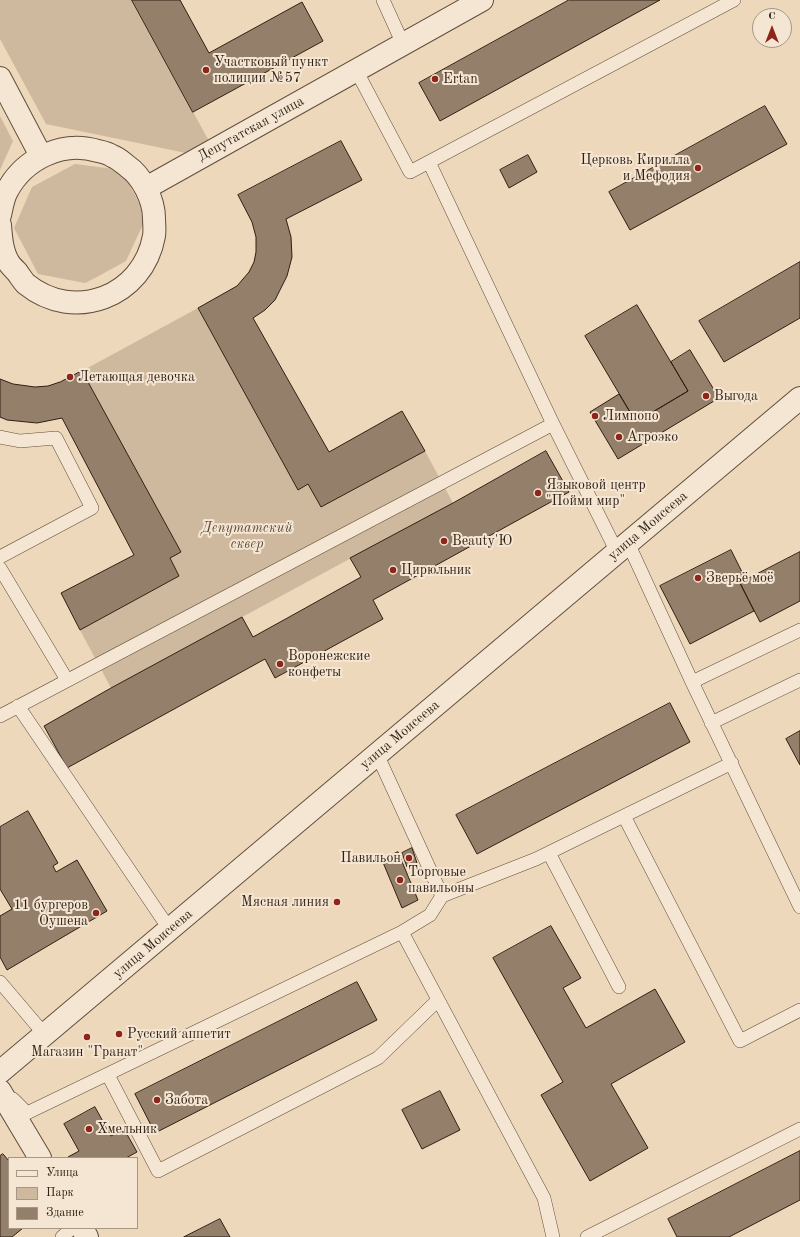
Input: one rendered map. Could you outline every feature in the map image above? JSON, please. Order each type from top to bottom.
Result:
[{"type":"street","name":"Депутатская улица","points":[[146,188],[482,0]]},
{"type":"street","points":[[0,78],[41,156]]},
{"type":"street","points":[[0,215],[6,192],[20,171],[41,156],[64,148],[88,148],[112,155],[132,169],[146,188],[154,211],[154,235],[148,258],[134,278],[114,293],[93,301],[69,302],[46,296],[26,283],[4,265],[0,225]]},
{"type":"street","name":"улица Моисеева","points":[[0,1072],[800,398]]},
{"type":"street","points":[[0,1091],[39,1157]]},
{"type":"lane","points":[[383,0],[403,44]]},
{"type":"lane","points":[[356,70],[410,172],[734,0]]},
{"type":"lane","points":[[428,162],[553,424],[622,548],[692,682],[800,908]]},
{"type":"lane","points":[[0,716],[553,424]]},
{"type":"lane","points":[[0,437],[20,441],[56,438],[92,508],[0,557]]},
{"type":"lane","points":[[0,568],[67,680]]},
{"type":"lane","points":[[692,682],[800,630]]},
{"type":"lane","points":[[711,723],[800,680]]},
{"type":"lane","points":[[18,706],[170,930]]},
{"type":"lane","points":[[377,754],[442,896]]},
{"type":"lane","points":[[0,1086],[27,1113],[402,932],[430,915],[442,896],[536,859],[732,763]]},
{"type":"lane","points":[[624,816],[740,1041],[800,1010]]},
{"type":"lane","points":[[549,853],[619,987]]},
{"type":"lane","points":[[402,932],[544,1198],[554,1237]]},
{"type":"lane","points":[[0,982],[45,1035]]},
{"type":"lane","points":[[108,1075],[158,1171],[378,1058],[438,1000]]},
{"type":"lane","points":[[587,1237],[800,1129]]},
{"type":"lane","points":[[62,1237],[71,1229]]},
{"type":"green space","points":[[0,0],[132,0],[209,141],[186,153],[46,124],[0,39]]},
{"type":"green space","points":[[0,116],[13,141],[0,170]]},
{"type":"green space","points":[[75,164],[122,170],[146,218],[126,261],[85,283],[38,274],[14,228],[32,187]]},
{"type":"green space","name":"Депутатский сквер","points":[[198,308],[298,490],[308,484],[321,507],[425,451],[453,503],[111,688],[80,630],[179,576],[170,558],[181,552],[82,371]]},
{"type":"building","points":[[132,0],[180,0],[209,53],[302,2],[323,41],[193,112]]},
{"type":"building","points":[[569,0],[660,0],[440,121],[419,83]]},
{"type":"building","name":"Церковь Кирилла и Мефодия","points":[[765,106],[787,144],[630,230],[609,192]]},
{"type":"building","points":[[341,141],[362,180],[286,219],[291,237],[292,257],[287,276],[275,300],[265,310],[253,318],[329,452],[402,411],[425,451],[321,507],[308,484],[298,490],[198,308],[237,286],[249,272],[254,262],[256,237],[252,222],[238,195]]},
{"type":"building","points":[[528,155],[537,172],[509,188],[500,170]]},
{"type":"building","points":[[800,262],[800,318],[724,362],[699,321]]},
{"type":"building","points":[[637,305],[688,391],[636,422],[585,336]]},
{"type":"building","points":[[690,350],[719,398],[618,459],[590,412],[619,394],[636,422],[688,391],[671,362]]},
{"type":"building","points":[[82,371],[181,552],[170,558],[179,576],[80,630],[61,593],[134,555],[62,418],[37,423],[7,420],[0,417],[0,379],[13,384],[35,387],[48,386]]},
{"type":"building","points":[[546,451],[569,492],[373,600],[383,619],[275,678],[265,659],[67,768],[44,726],[242,617],[253,637],[361,577],[350,558]]},
{"type":"building","points":[[731,550],[746,580],[740,583],[754,611],[690,644],[660,586]]},
{"type":"building","points":[[800,552],[800,601],[760,622],[740,583]]},
{"type":"building","points":[[670,703],[690,742],[477,854],[456,815]]},
{"type":"building","points":[[800,731],[800,765],[786,739]]},
{"type":"building","points":[[28,811],[58,863],[53,866],[56,872],[77,860],[107,911],[7,970],[0,957],[0,916],[12,909],[0,889],[0,827]]},
{"type":"building","name":"Павильон","points":[[412,848],[417,863],[407,867],[402,853]]},
{"type":"building","name":"Торговые павильоны","points":[[398,852],[418,900],[402,908],[382,860]]},
{"type":"building","points":[[551,926],[581,978],[563,988],[586,1028],[655,989],[685,1042],[611,1084],[648,1148],[590,1181],[541,1095],[563,1082],[493,958]]},
{"type":"building","points":[[357,982],[377,1020],[155,1133],[135,1094]]},
{"type":"building","points":[[440,1091],[460,1130],[422,1149],[402,1110]]},
{"type":"building","points":[[95,1107],[111,1136],[124,1129],[137,1152],[128,1157],[68,1157],[79,1151],[64,1124]]},
{"type":"building","points":[[800,1151],[800,1200],[729,1237],[677,1237],[668,1219]]},
{"type":"building","points":[[3,1154],[8,1160],[8,1229],[22,1229],[12,1237],[0,1237],[0,1156]]},
{"type":"building","points":[[220,1219],[230,1237],[184,1237]]},
{"type":"place","name":"Участковый пункт полиции №57","points":[[206,70]]},
{"type":"place","name":"Ertan","points":[[435,79]]},
{"type":"place","name":"Церковь Кирилла и Мефодия","points":[[698,168]]},
{"type":"place","name":"Летающая девочка","points":[[70,377]]},
{"type":"place","name":"Выгода","points":[[706,396]]},
{"type":"place","name":"Лимпопо","points":[[595,416]]},
{"type":"place","name":"Агроэко","points":[[619,437]]},
{"type":"place","name":"Языковой центр \"Пойми мир\"","points":[[538,493]]},
{"type":"place","name":"Beauty'Ю","points":[[444,541]]},
{"type":"place","name":"Цирюльник","points":[[393,570]]},
{"type":"place","name":"Зверьё моё","points":[[698,578]]},
{"type":"place","name":"Воронежские конфеты","points":[[280,664]]},
{"type":"place","name":"Павильон","points":[[409,858]]},
{"type":"place","name":"Торговые павильоны","points":[[400,880]]},
{"type":"place","name":"Мясная линия","points":[[337,902]]},
{"type":"place","name":"11 бургеров Оушена","points":[[96,913]]},
{"type":"place","name":"Русский аппетит","points":[[119,1034]]},
{"type":"place","name":"Магазин \"Гранат\"","points":[[87,1037]]},
{"type":"place","name":"Забота","points":[[157,1100]]},
{"type":"place","name":"Хмельник","points":[[89,1129]]}]
